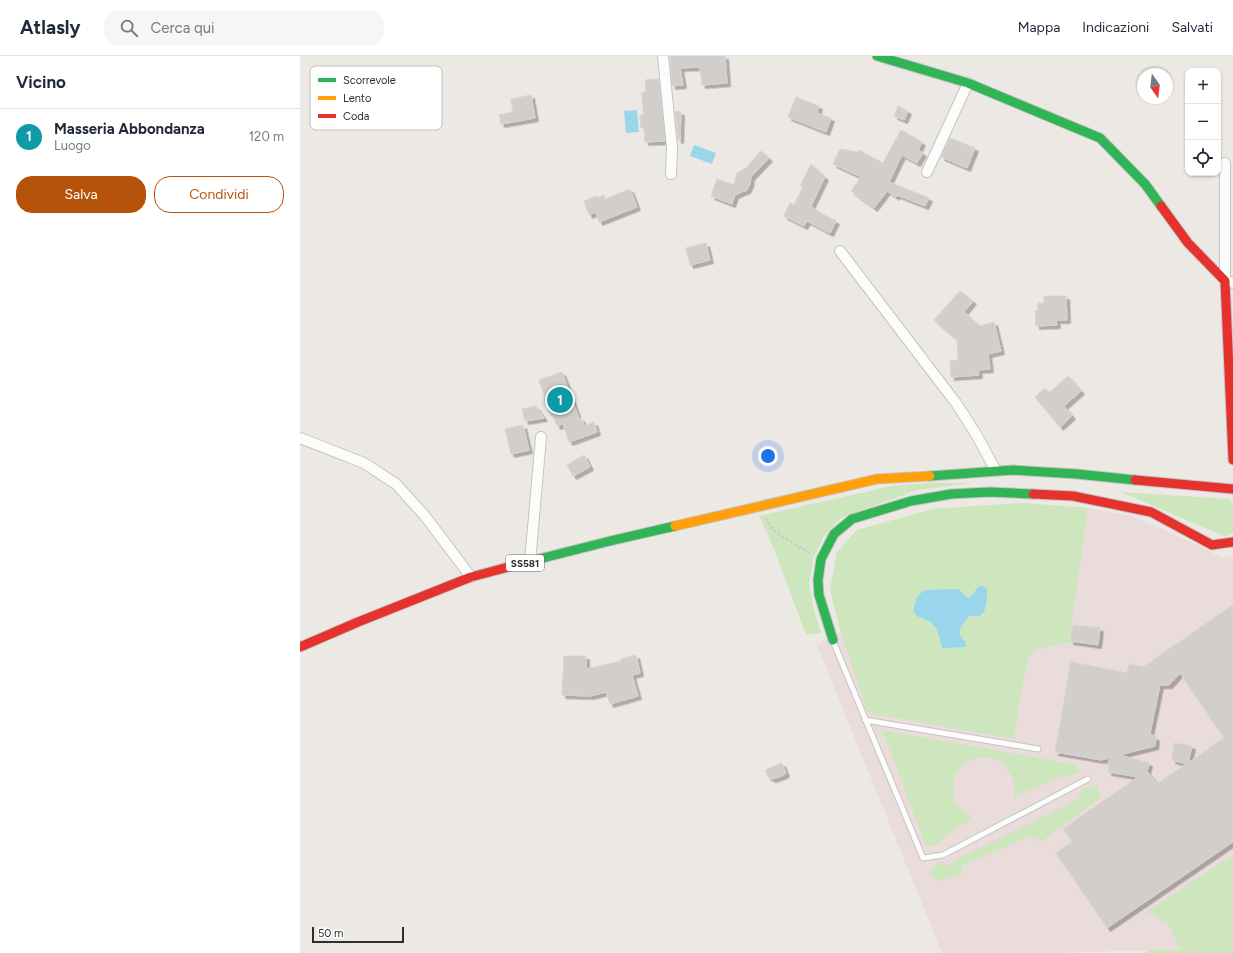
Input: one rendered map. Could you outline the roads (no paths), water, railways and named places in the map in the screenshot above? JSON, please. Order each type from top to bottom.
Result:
[{"type":"street","points":[[663,56],[672,148],[671,174]]},
{"type":"street","points":[[877,56],[968,83],[1100,138],[1145,184],[1188,243],[1229,282]]},
{"type":"street","points":[[927,172],[968,83]]},
{"type":"street","points":[[1225,163],[1233,460]]},
{"type":"street","points":[[840,251],[956,403],[976,434],[996,471],[1013,470],[1077,474],[1233,489]]},
{"type":"street","points":[[300,438],[364,463],[396,484],[425,516],[471,577]]},
{"type":"street","points":[[530,562],[541,438]]},
{"type":"street","name":"SS581","points":[[300,647],[471,577],[610,541],[877,479],[996,471]]},
{"type":"street","points":[[833,640],[819,594],[818,580],[821,559],[834,534],[852,519],[911,501],[951,494],[990,492],[1073,496],[1152,512],[1212,545],[1233,542]]},
{"type":"lane","points":[[833,640],[923,858],[943,855],[1088,779]]},
{"type":"lane","points":[[865,720],[1038,749]]},
{"type":"water","points":[[637,110],[639,132],[626,133],[624,111]]},
{"type":"water","points":[[694,145],[716,153],[712,164],[690,156]]},
{"type":"water","points":[[980,586],[987,589],[986,605],[982,615],[969,616],[960,629],[960,635],[966,642],[966,647],[942,648],[938,633],[932,623],[914,613],[915,603],[918,597],[925,590],[958,589],[968,598],[972,596]]},
{"type":"place","name":"Masseria Abbondanza","points":[[560,400]]}]
